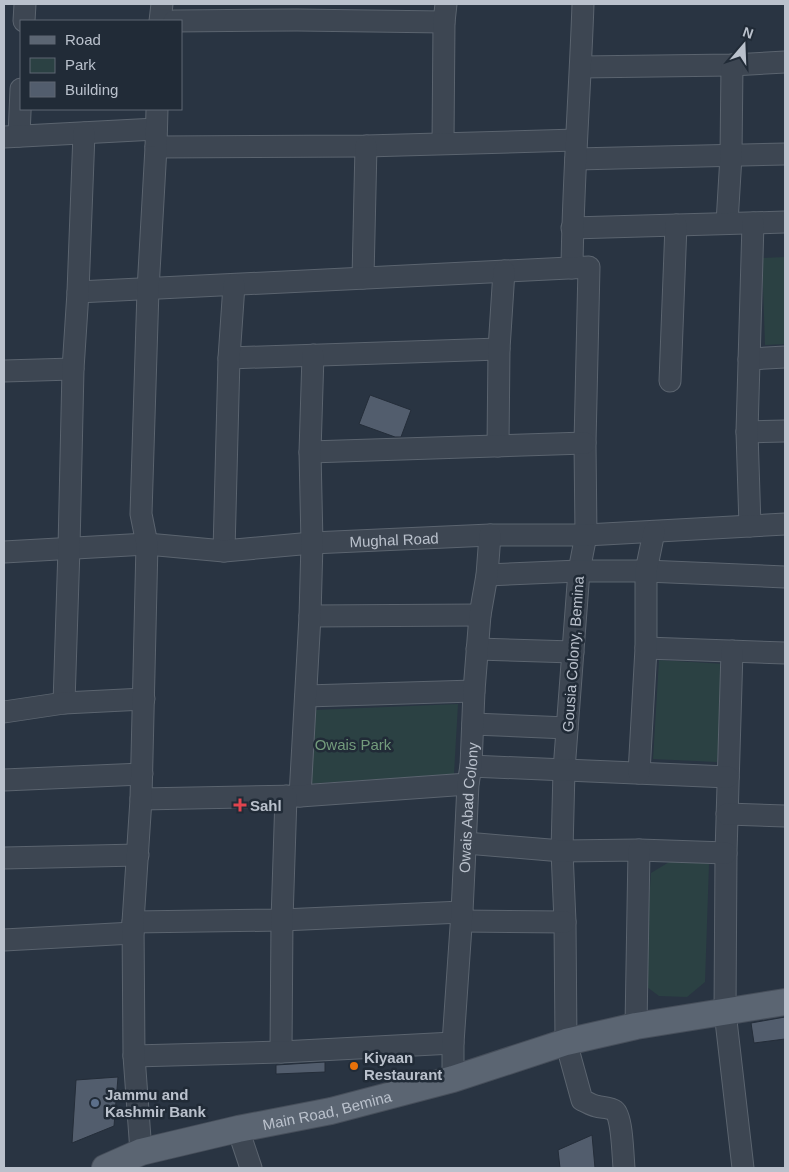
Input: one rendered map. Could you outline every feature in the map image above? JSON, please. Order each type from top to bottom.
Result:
[{"type":"main road","name":"Main Road, Bemina","points":[[105,1168],[141,1152],[238,1129],[331,1111],[453,1080],[566,1042],[636,1026],[785,1002]]},
{"type":"street","points":[[24,20],[25,4]]},
{"type":"street","points":[[160,20],[162,4]]},
{"type":"street","name":"Gousia Colony, Bemina","points":[[583,4],[572,228],[580,268],[586,535],[579,571],[564,770],[562,851],[566,1042],[582,1100],[598,1107],[616,1111],[620,1119],[624,1168]]},
{"type":"street","points":[[182,20],[297,12],[445,13],[442,143]]},
{"type":"street","points":[[581,67],[732,65],[785,62]]},
{"type":"street","points":[[727,223],[731,156],[732,65]]},
{"type":"street","points":[[20,94],[12,137],[156,128],[366,146],[442,143],[731,156],[785,154]]},
{"type":"street","points":[[141,1152],[134,1056],[133,928],[142,774],[147,544],[141,514],[148,290],[156,128]]},
{"type":"street","points":[[64,703],[73,369],[84,133]]},
{"type":"street","points":[[363,278],[366,146]]},
{"type":"street","points":[[572,228],[785,222]]},
{"type":"street","points":[[750,526],[747,432],[753,223]]},
{"type":"street","points":[[670,381],[676,225]]},
{"type":"street","points":[[78,292],[580,268]]},
{"type":"street","points":[[498,446],[499,349],[504,271]]},
{"type":"street","points":[[224,551],[229,358],[234,285]]},
{"type":"street","points":[[229,358],[499,349]]},
{"type":"street","points":[[281,1052],[282,920],[293,796],[306,696],[310,616],[312,543],[310,452],[313,355]]},
{"type":"street","points":[[749,359],[785,357]]},
{"type":"street","points":[[4,371],[73,369]]},
{"type":"street","points":[[747,432],[785,431]]},
{"type":"street","points":[[310,452],[585,443]]},
{"type":"street","name":"Mughal Road","points":[[4,552],[147,544],[224,551],[312,543],[490,535],[586,535],[785,524]]},
{"type":"street","points":[[640,773],[646,648],[646,571],[654,532]]},
{"type":"street","name":"Owais Abad Colony","points":[[453,1080],[453,1043],[474,691],[480,614],[487,575],[490,535]]},
{"type":"street","points":[[487,575],[579,571],[646,571],[785,577]]},
{"type":"street","points":[[310,616],[480,614]]},
{"type":"street","points":[[646,648],[785,652]]},
{"type":"street","points":[[477,649],[573,652]]},
{"type":"street","points":[[732,651],[726,853],[725,1012],[743,1168]]},
{"type":"street","points":[[306,696],[474,691]]},
{"type":"street","points":[[4,712],[64,703],[144,699]]},
{"type":"street","points":[[473,724],[568,728]]},
{"type":"street","points":[[141,799],[293,796],[469,775],[564,770],[728,777]]},
{"type":"street","points":[[4,780],[142,774]]},
{"type":"street","points":[[727,814],[785,816]]},
{"type":"street","points":[[466,843],[562,851],[639,850],[726,853]]},
{"type":"street","points":[[636,1026],[639,850]]},
{"type":"street","points":[[4,858],[138,855]]},
{"type":"street","points":[[4,940],[133,928],[282,920],[462,916],[564,922]]},
{"type":"street","points":[[134,1056],[281,1052],[453,1043]]},
{"type":"street","points":[[238,1129],[251,1168]]},
{"type":"green space","points":[[785,257],[785,344],[765,345],[762,258]]},
{"type":"green space","points":[[659,660],[725,664],[717,762],[653,759]]},
{"type":"green space","name":"Owais Park","points":[[458,704],[454,774],[306,784],[315,710]]},
{"type":"green space","points":[[679,856],[709,864],[705,982],[687,997],[659,996],[643,984],[651,873]]},
{"type":"building","points":[[370,395],[411,410],[401,437],[395,437],[359,424]]},
{"type":"building","points":[[785,1017],[785,1039],[754,1043],[751,1023]]},
{"type":"building","points":[[325,1062],[325,1072],[276,1074],[276,1065]]},
{"type":"building","name":"Jammu and Kashmir Bank","points":[[118,1077],[114,1126],[72,1143],[76,1080]]},
{"type":"building","points":[[592,1135],[595,1168],[560,1168],[558,1150]]},
{"type":"place","name":"Sahl","points":[[240,805]]},
{"type":"place","name":"Kiyaan Restaurant","points":[[354,1066]]},
{"type":"place","name":"Jammu and Kashmir Bank","points":[[95,1103]]}]
